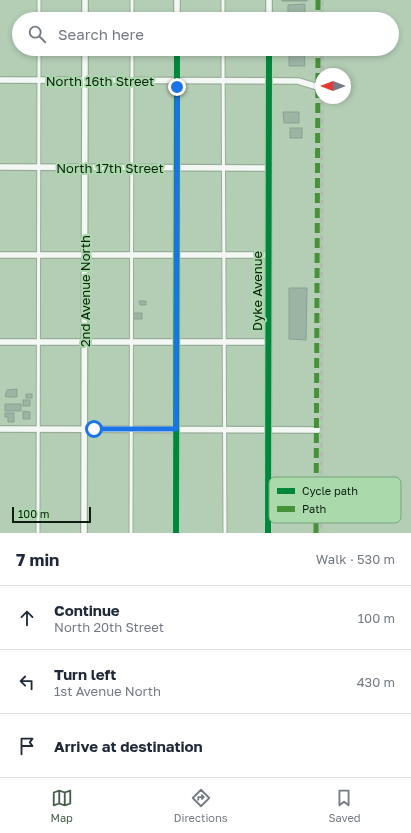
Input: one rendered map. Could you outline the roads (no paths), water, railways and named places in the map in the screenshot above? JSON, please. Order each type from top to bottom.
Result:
[{"type":"street","points":[[85,0],[85,12]]},
{"type":"street","points":[[177,0],[177,12]]},
{"type":"street","points":[[269,0],[269,12]]},
{"type":"street","name":"2nd Avenue North","points":[[84,533],[85,56]]},
{"type":"street","points":[[176,533],[177,56]]},
{"type":"street","name":"Dyke Avenue","points":[[268,533],[269,56]]},
{"type":"street","name":"North 16th Street","points":[[0,80],[298,81],[315,86]]},
{"type":"street","name":"North 17th Street","points":[[0,167],[269,168]]},
{"type":"street","points":[[0,255],[269,255]]},
{"type":"street","points":[[0,342],[268,342]]},
{"type":"street","points":[[0,429],[318,430]]},
{"type":"lane","points":[[39,0],[39,12]]},
{"type":"lane","points":[[132,0],[132,12]]},
{"type":"lane","points":[[223,0],[223,12]]},
{"type":"lane","points":[[38,533],[39,56]]},
{"type":"lane","points":[[131,533],[130,342],[132,56]]},
{"type":"lane","points":[[223,56],[225,533]]},
{"type":"railway","points":[[322,0],[322,12]]},
{"type":"railway","points":[[322,56],[322,68]]},
{"type":"railway","points":[[321,477],[322,104]]},
{"type":"railway","points":[[321,523],[321,533]]}]
